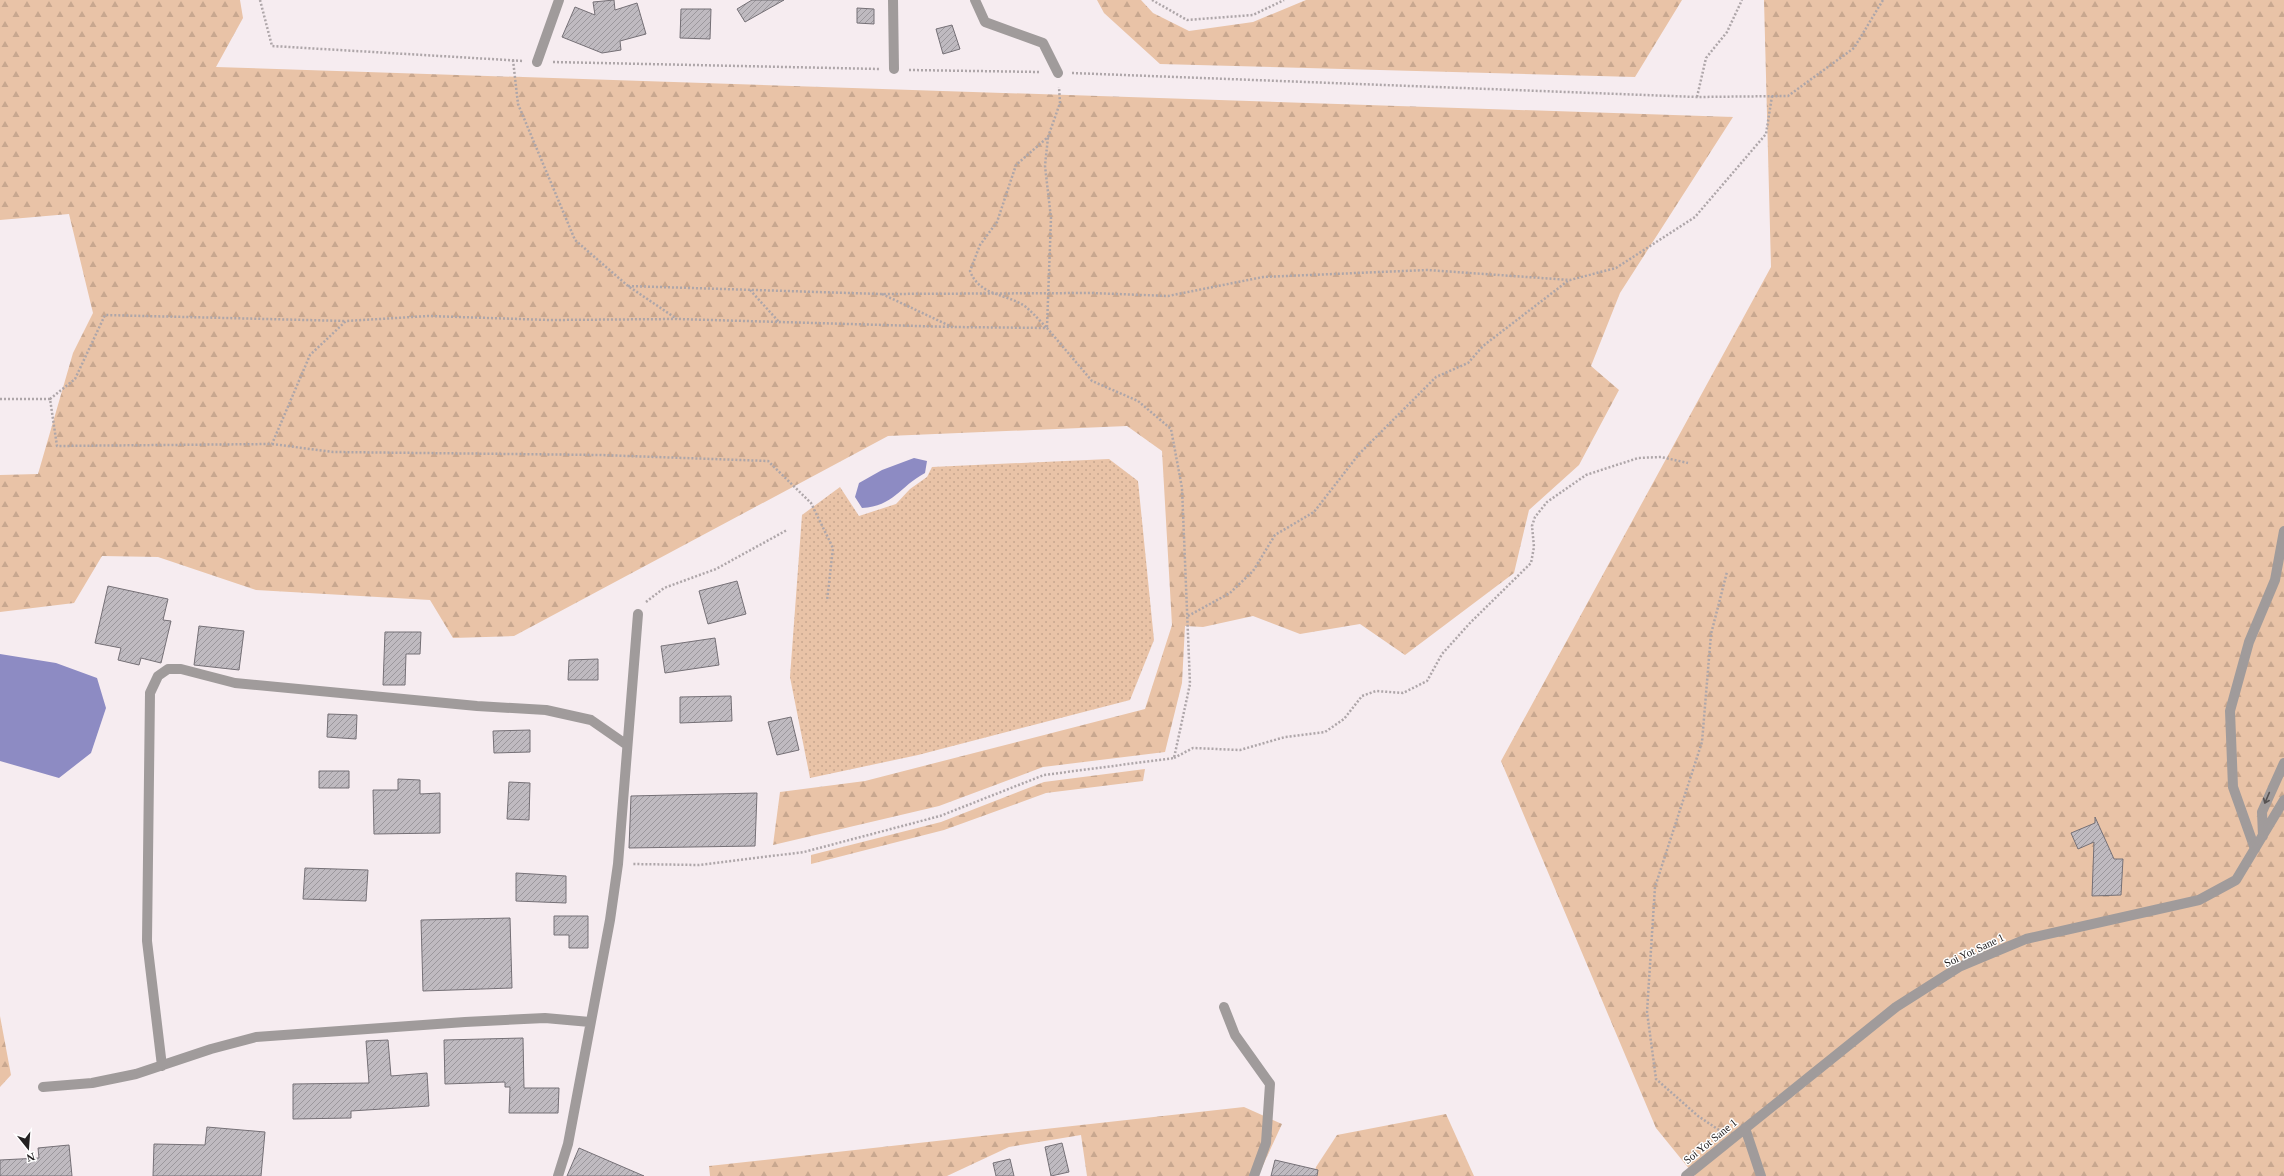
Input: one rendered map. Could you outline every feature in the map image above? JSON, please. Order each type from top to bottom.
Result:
[{"type":"street","points":[[536,62],[559,0]]},
{"type":"street","points":[[893,0],[894,69]]},
{"type":"street","points":[[975,0],[985,22],[1043,43],[1058,73]]},
{"type":"street","points":[[2255,849],[2233,787],[2230,711],[2249,642],[2275,580],[2284,532]]},
{"type":"street","points":[[558,1176],[568,1144],[618,864],[638,614]]},
{"type":"street","points":[[162,1066],[147,941],[150,693],[158,676],[168,669],[181,669],[234,683],[477,706],[546,710],[591,720],[627,745]]},
{"type":"street","points":[[2263,836],[2262,812],[2284,763]]},
{"type":"street","name":"Soi Yot Sane 1","points":[[1686,1176],[1896,1007],[1959,967],[2026,939],[2199,900],[2236,880],[2284,800]]},
{"type":"street","points":[[1224,1007],[1235,1036],[1270,1084],[1266,1143],[1254,1176]]},
{"type":"street","points":[[43,1087],[92,1083],[136,1074],[211,1049],[256,1038],[303,1032],[545,1018],[590,1022]]},
{"type":"street","points":[[1745,1128],[1761,1176]]},
{"type":"path","points":[[260,0],[272,46],[536,62],[1058,73],[1697,97],[1788,96],[1854,48],[1883,0]]},
{"type":"path","points":[[1152,0],[1187,20],[1253,15],[1284,0]]},
{"type":"path","points":[[1697,97],[1706,58],[1728,32],[1742,0]]},
{"type":"path","points":[[513,60],[518,104],[575,240],[628,286],[677,319]]},
{"type":"path","points":[[1047,328],[1047,293],[1051,218],[1045,166],[1048,137],[1060,103],[1058,73]]},
{"type":"path","points":[[628,286],[881,294],[1047,293],[1168,296],[1263,276],[1427,270],[1570,280],[1616,268],[1695,217],[1766,134],[1772,96]]},
{"type":"path","points":[[1048,137],[1016,165],[997,222],[980,245],[974,257],[970,271],[974,281],[993,294],[1025,307],[1047,328],[1092,381],[1138,401],[1171,429],[1182,488],[1190,684],[1174,758]]},
{"type":"path","points":[[1188,616],[1230,593],[1253,571],[1275,535],[1314,512],[1359,454],[1436,377],[1468,363],[1483,346],[1570,280]]},
{"type":"path","points":[[750,290],[781,323]]},
{"type":"path","points":[[881,294],[952,327]]},
{"type":"path","points":[[0,398],[50,399],[75,379],[105,315],[346,322],[429,316],[549,320],[677,319],[781,323],[1047,328]]},
{"type":"path","points":[[272,444],[310,355],[346,322]]},
{"type":"path","points":[[50,399],[57,446],[272,444],[332,452],[607,455],[768,461],[811,503],[833,548],[827,601]]},
{"type":"path","points":[[618,864],[699,865],[804,852],[940,816],[1044,775],[1174,758],[1193,748],[1240,750],[1285,737],[1325,732],[1344,719],[1362,696],[1376,691],[1403,693],[1427,681],[1442,654],[1470,623],[1530,563],[1534,547],[1532,526],[1534,517],[1547,502],[1586,475],[1638,458],[1661,457],[1688,463]]},
{"type":"path","points":[[638,614],[646,601],[664,588],[716,569],[787,530]]},
{"type":"path","points":[[1727,572],[1712,634],[1702,742],[1655,887],[1647,1012],[1656,1079],[1698,1116],[1731,1139]]},
{"type":"green space","points":[[0,0],[240,0],[243,18],[216,67],[1733,117],[1620,293],[1591,366],[1619,390],[1579,465],[1529,510],[1514,573],[1405,655],[1360,624],[1300,634],[1253,616],[1203,627],[1185,626],[1182,683],[1165,752],[1043,767],[939,806],[773,845],[780,792],[865,781],[1145,709],[1172,625],[1162,451],[1127,426],[888,436],[514,636],[453,638],[430,600],[256,590],[158,557],[102,556],[74,603],[0,612],[0,475],[38,474],[73,353],[93,313],[69,214],[0,220]]},
{"type":"green space","points":[[1097,0],[1141,0],[1153,13],[1189,31],[1253,22],[1306,0],[1682,0],[1635,77],[1160,64],[1104,13]]},
{"type":"green space","points":[[1764,0],[2284,0],[2284,1176],[1695,1176],[1656,1128],[1501,761],[1771,267]]},
{"type":"green space","points":[[1109,459],[1138,481],[1154,640],[1130,700],[918,755],[810,778],[790,677],[802,515],[840,487],[859,516],[896,504],[910,489],[927,477],[932,467]]},
{"type":"green space","points":[[1145,769],[1143,781],[1046,793],[944,830],[811,864],[811,855],[941,822],[1044,782]]},
{"type":"green space","points":[[0,1016],[11,1075],[0,1087]]},
{"type":"green space","points":[[1244,1107],[1282,1124],[1258,1176],[1087,1176],[1081,1135],[1009,1147],[947,1176],[710,1176],[709,1166]]},
{"type":"green space","points":[[1446,1114],[1474,1176],[1314,1176],[1316,1167],[1337,1135]]},
{"type":"water","points":[[914,458],[927,461],[925,473],[916,478],[896,495],[882,504],[862,508],[855,497],[859,483],[882,470]]},
{"type":"water","points":[[0,654],[56,663],[97,678],[106,708],[91,753],[59,778],[0,761]]},
{"type":"building","points":[[614,0],[615,10],[637,3],[646,34],[620,41],[621,50],[602,53],[562,37],[575,7],[595,15],[593,2]]},
{"type":"building","points":[[752,0],[784,0],[745,22],[737,9]]},
{"type":"building","points":[[857,8],[874,9],[874,24],[857,23]]},
{"type":"building","points":[[681,9],[711,9],[710,39],[680,38]]},
{"type":"building","points":[[952,25],[960,49],[943,54],[936,29]]},
{"type":"building","points":[[737,581],[746,614],[708,624],[699,591]]},
{"type":"building","points":[[108,586],[168,599],[163,620],[171,621],[161,663],[141,658],[139,665],[118,660],[121,648],[95,643]]},
{"type":"building","points":[[199,626],[244,631],[239,670],[194,665]]},
{"type":"building","points":[[385,632],[421,632],[420,654],[406,654],[405,685],[383,685]]},
{"type":"building","points":[[715,638],[719,665],[665,673],[661,646]]},
{"type":"building","points":[[598,659],[598,680],[568,680],[569,660]]},
{"type":"building","points":[[731,696],[732,721],[680,723],[680,697]]},
{"type":"building","points":[[328,714],[357,715],[356,739],[327,737]]},
{"type":"building","points":[[791,717],[799,750],[777,755],[768,722]]},
{"type":"building","points":[[530,730],[530,752],[494,753],[493,731]]},
{"type":"building","points":[[319,771],[349,771],[349,788],[319,788]]},
{"type":"building","points":[[398,779],[420,780],[420,794],[440,793],[440,833],[374,834],[373,790],[398,790]]},
{"type":"building","points":[[509,782],[530,783],[529,820],[507,819]]},
{"type":"building","points":[[757,793],[755,846],[629,848],[631,796]]},
{"type":"building","points":[[2095,817],[2114,859],[2123,859],[2121,895],[2092,896],[2094,842],[2078,849],[2071,833],[2095,823]]},
{"type":"building","points":[[305,868],[368,870],[366,901],[303,899]]},
{"type":"building","points":[[516,873],[566,876],[566,903],[516,901]]},
{"type":"building","points":[[554,916],[588,916],[588,948],[569,948],[569,935],[554,935]]},
{"type":"building","points":[[510,918],[512,988],[423,991],[421,920]]},
{"type":"building","points":[[523,1038],[524,1088],[559,1088],[558,1113],[509,1113],[510,1087],[505,1087],[505,1082],[445,1084],[444,1040]]},
{"type":"building","points":[[388,1040],[391,1076],[427,1073],[429,1106],[351,1111],[351,1118],[293,1119],[293,1084],[369,1083],[366,1041]]},
{"type":"building","points":[[207,1127],[265,1132],[261,1176],[153,1176],[154,1144],[205,1145]]},
{"type":"building","points":[[1062,1143],[1069,1172],[1051,1176],[1045,1147]]},
{"type":"building","points":[[69,1145],[72,1176],[0,1176],[0,1160],[39,1158],[38,1148]]},
{"type":"building","points":[[579,1148],[644,1176],[567,1176]]},
{"type":"building","points":[[1010,1159],[1014,1176],[996,1176],[993,1163]]},
{"type":"building","points":[[1275,1160],[1318,1170],[1317,1176],[1271,1176]]}]
